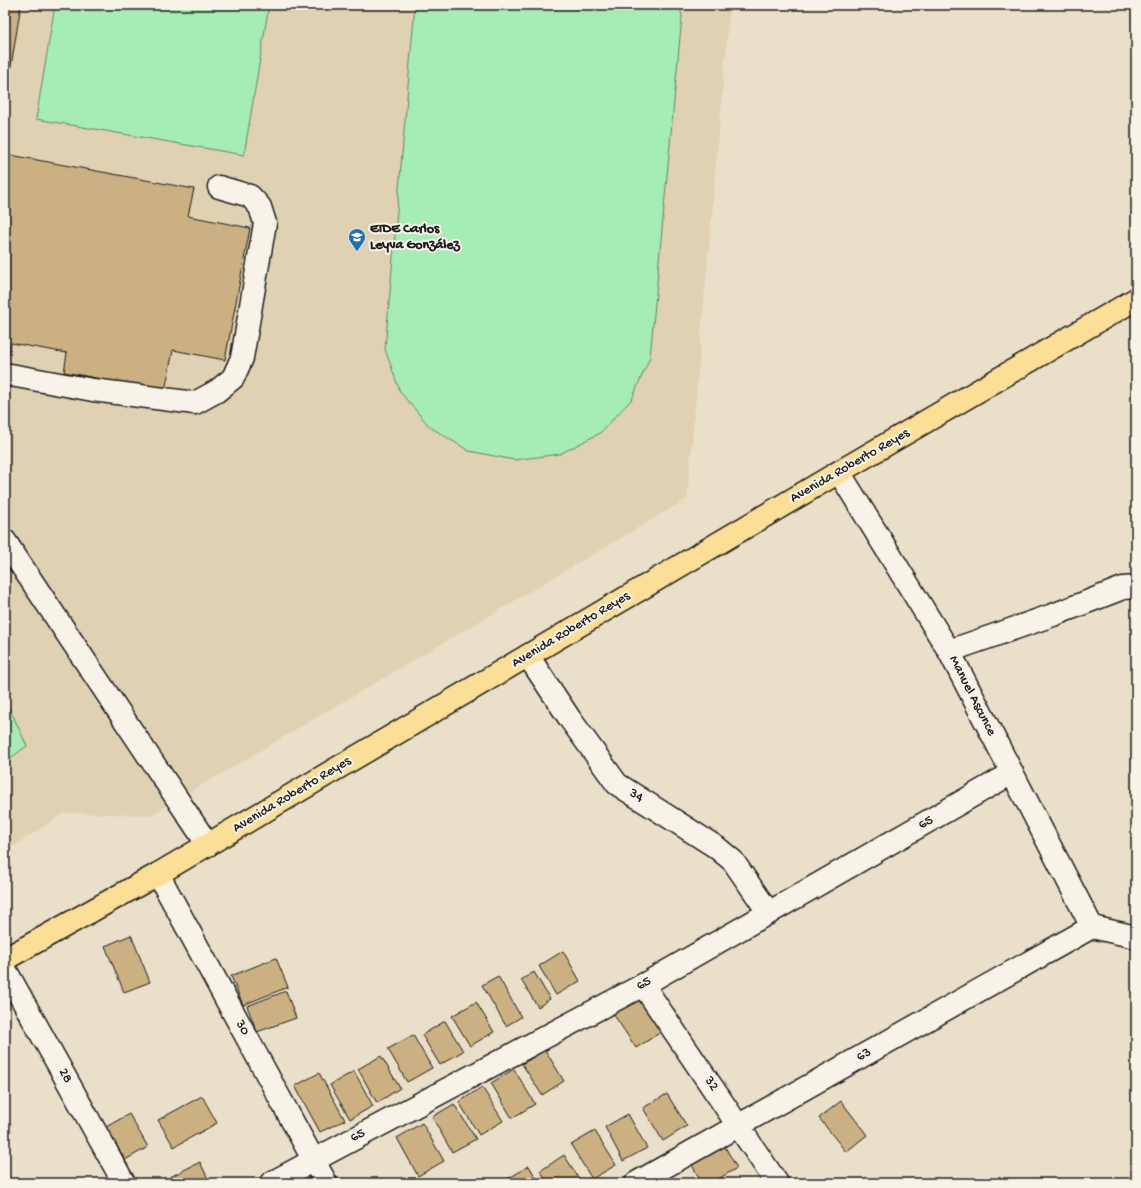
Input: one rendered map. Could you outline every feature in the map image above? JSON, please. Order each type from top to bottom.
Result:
[{"type":"main road","name":"Avenida Roberto Reyes","points":[[5,959],[208,845],[839,472],[1136,299]]},
{"type":"street","points":[[5,374],[92,390],[194,403],[217,391],[233,378],[242,358],[265,223],[260,207],[250,196],[219,186]]},
{"type":"street","name":"Manuel Ascunce","points":[[839,472],[949,651],[1092,927]]},
{"type":"street","points":[[5,541],[208,845]]},
{"type":"street","points":[[949,651],[1053,615],[1124,588],[1136,587]]},
{"type":"street","name":"34","points":[[528,656],[570,719],[617,784],[716,847],[733,861],[769,913]]},
{"type":"street","name":"65","points":[[271,1183],[643,985],[1012,773]]},
{"type":"street","name":"30","points":[[158,874],[326,1183]]},
{"type":"street","points":[[1092,927],[1136,937]]},
{"type":"street","name":"63","points":[[636,1183],[1092,927]]},
{"type":"street","name":"28","points":[[5,969],[124,1183]]},
{"type":"street","name":"32","points":[[643,985],[777,1183]]},
{"type":"shaded area","name":"EIDE Carlos Leyva González","points":[[5,5],[730,5],[687,499],[151,815],[64,813],[5,852]]},
{"type":"green space","points":[[55,5],[269,5],[244,155],[36,119]]},
{"type":"green space","points":[[415,5],[679,5],[682,16],[650,357],[632,399],[600,433],[560,454],[514,460],[469,451],[430,427],[400,392],[385,349]]},
{"type":"green space","points":[[5,699],[27,746],[5,762]]},
{"type":"building","points":[[5,5],[21,5],[5,103]]},
{"type":"building","points":[[5,154],[194,189],[188,216],[250,228],[225,360],[173,350],[165,391],[64,372],[67,353],[11,343],[8,360],[5,360]]},
{"type":"building","points":[[131,935],[150,982],[124,992],[105,946]]},
{"type":"building","points":[[563,951],[580,981],[556,995],[539,966]]},
{"type":"building","points":[[276,958],[288,987],[243,1005],[231,976]]},
{"type":"building","points":[[534,972],[550,999],[538,1007],[521,980]]},
{"type":"building","points":[[498,976],[521,1017],[506,1026],[482,985]]},
{"type":"building","points":[[286,991],[296,1018],[257,1032],[247,1006]]},
{"type":"building","points":[[637,996],[661,1032],[636,1048],[612,1012]]},
{"type":"building","points":[[476,1002],[494,1032],[470,1046],[452,1016]]},
{"type":"building","points":[[445,1021],[463,1051],[440,1065],[422,1035]]},
{"type":"building","points":[[413,1035],[432,1068],[407,1082],[388,1049]]},
{"type":"building","points":[[545,1050],[564,1081],[542,1095],[522,1064]]},
{"type":"building","points":[[381,1056],[400,1088],[377,1103],[358,1069]]},
{"type":"building","points":[[514,1069],[535,1104],[512,1118],[491,1083]]},
{"type":"building","points":[[354,1071],[373,1106],[350,1119],[330,1085]]},
{"type":"building","points":[[319,1073],[345,1120],[320,1132],[295,1086]]},
{"type":"building","points":[[482,1087],[503,1121],[479,1135],[459,1102]]},
{"type":"building","points":[[667,1094],[687,1126],[663,1141],[643,1108]]},
{"type":"building","points":[[202,1096],[217,1123],[174,1147],[158,1120]]},
{"type":"building","points":[[841,1101],[867,1135],[846,1152],[819,1118]]},
{"type":"building","points":[[454,1104],[476,1139],[452,1152],[432,1117]]},
{"type":"building","points":[[129,1114],[148,1147],[125,1160],[106,1127]]},
{"type":"building","points":[[628,1114],[647,1148],[623,1161],[605,1127]]},
{"type":"building","points":[[422,1123],[444,1161],[418,1176],[397,1138]]},
{"type":"building","points":[[595,1131],[616,1165],[592,1179],[571,1145]]},
{"type":"building","points":[[724,1145],[737,1168],[711,1183],[702,1183],[691,1163]]},
{"type":"building","points":[[564,1155],[582,1183],[548,1183],[540,1171]]},
{"type":"building","points":[[200,1162],[210,1183],[158,1183]]},
{"type":"building","points":[[529,1166],[539,1183],[507,1183],[506,1180]]},
{"type":"place","name":"EIDE Carlos Leyva González","points":[[357,252]]}]
